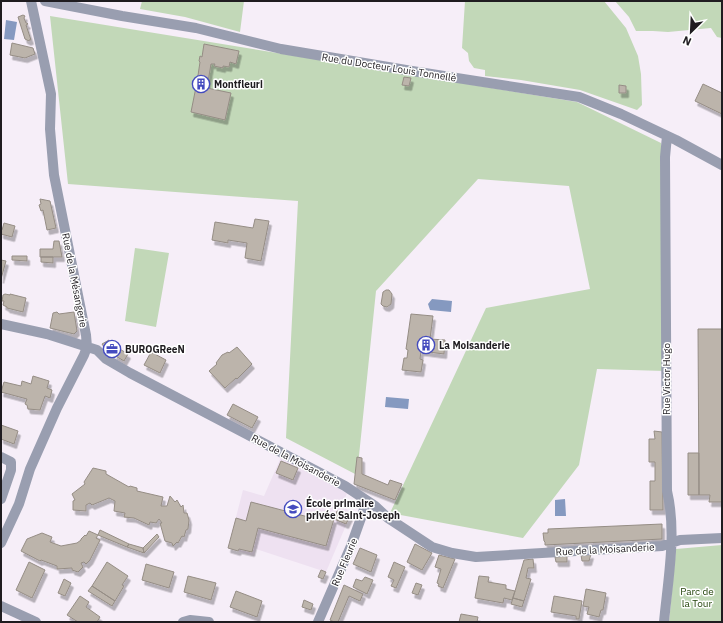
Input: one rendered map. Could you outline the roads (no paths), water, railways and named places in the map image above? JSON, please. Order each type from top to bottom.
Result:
[{"type":"street","name":"Rue de la Mésangerie","points":[[31,1],[51,94],[50,129],[54,176],[86,335],[87,347]]},
{"type":"street","name":"Rue du Docteur Louis Tonnellé","points":[[45,1],[122,16],[196,28],[288,50],[579,97],[612,109],[722,165]]},
{"type":"street","name":"Rue Victor Hugo","points":[[664,622],[672,543],[671,508],[667,491],[665,157],[667,136]]},
{"type":"street","name":"Rue de la Moisanderie","points":[[1,324],[47,334],[97,350],[130,374],[345,486],[375,506],[388,518],[432,547],[452,553],[476,557],[662,546],[680,540],[722,538]]},
{"type":"street","points":[[1,544],[19,504],[30,469],[57,408],[87,347]]},
{"type":"street","points":[[1,457],[11,462],[11,470],[1,499]]},
{"type":"street","name":"Rue Fleurie","points":[[318,622],[351,546],[366,501]]},
{"type":"street","points":[[1,606],[36,622]]},
{"type":"street","points":[[183,622],[190,620],[209,622]]},
{"type":"water","points":[[6,20],[17,22],[14,40],[4,39]]},
{"type":"water","points":[[432,299],[452,301],[451,312],[430,310],[428,304]]},
{"type":"water","points":[[386,397],[409,399],[408,409],[385,407]]},
{"type":"water","points":[[565,499],[566,516],[555,516],[555,500]]},
{"type":"place","name":"Montfleuri","points":[[201,84]]},
{"type":"place","name":"La Moisanderie","points":[[426,345]]},
{"type":"place","name":"BUROGReeN","points":[[112,349]]},
{"type":"place","name":"École primaire privée Saint-Joseph","points":[[293,509]]},
{"type":"park label","name":"Parc de la Tour","points":[[697,596]]}]
